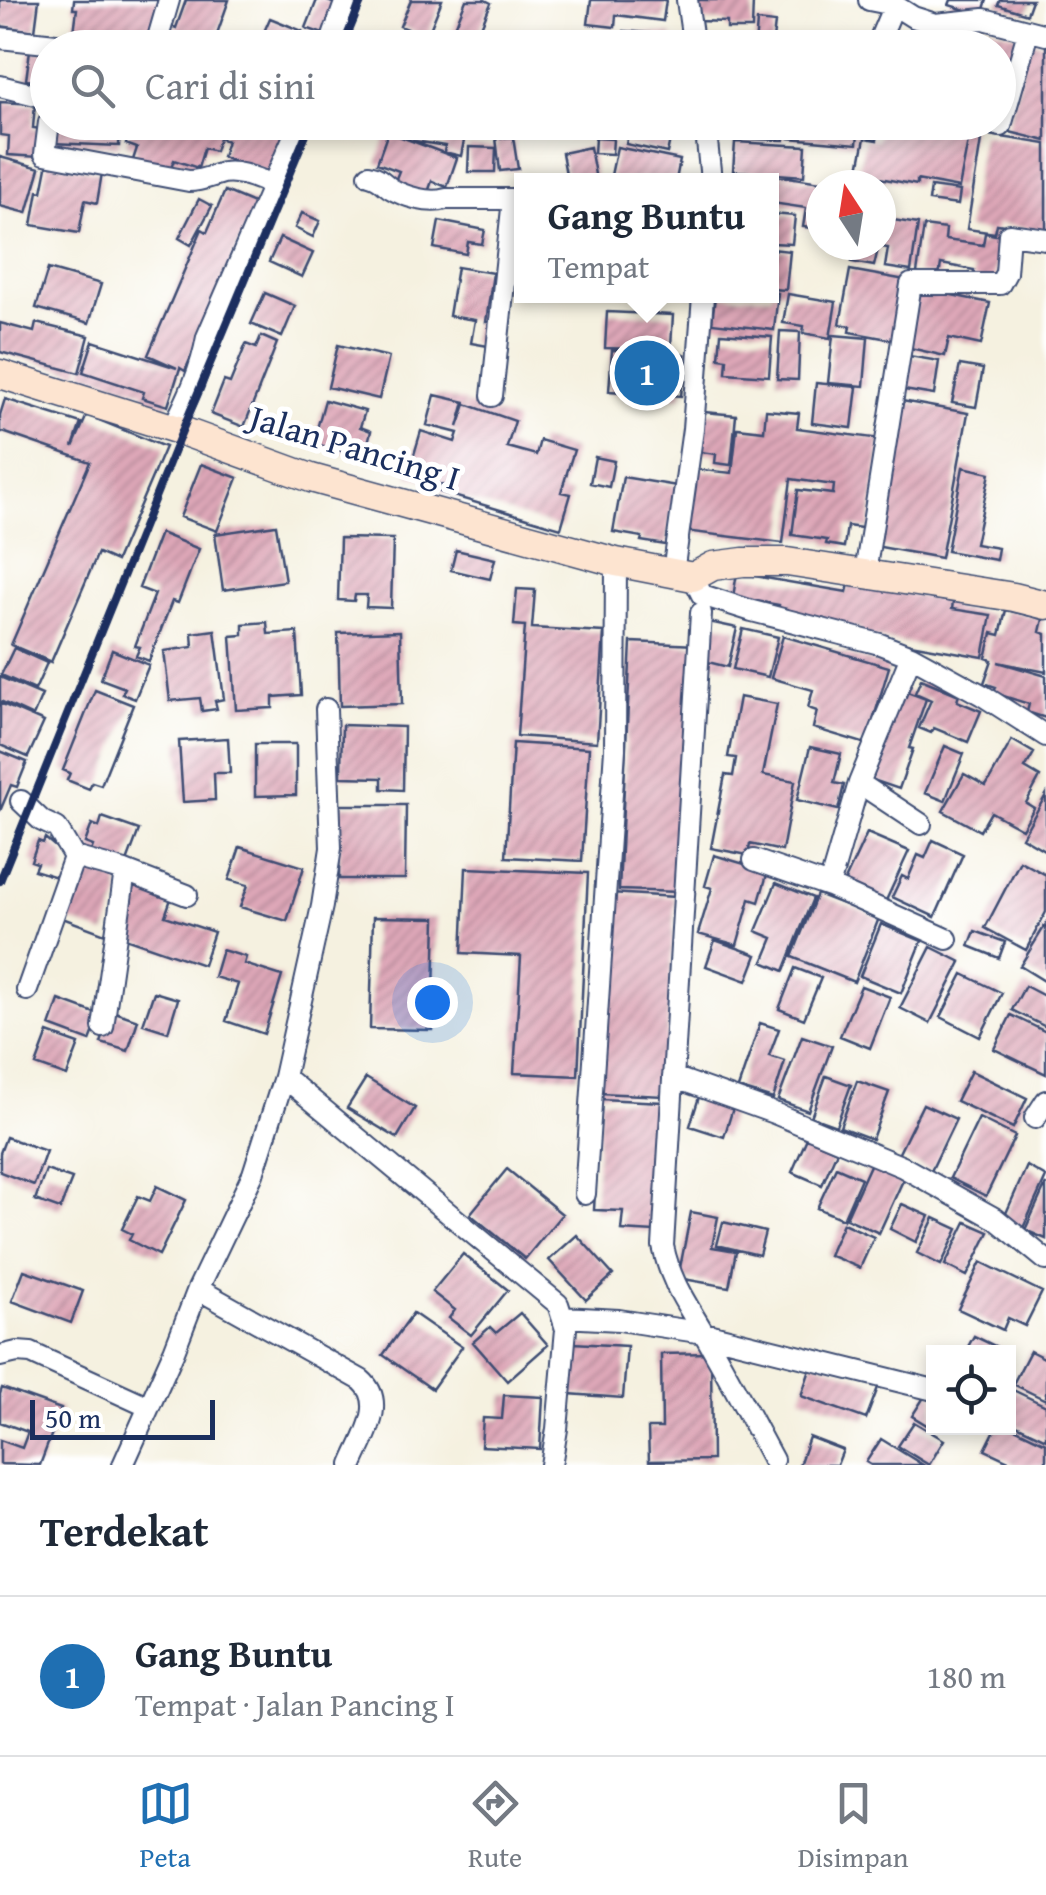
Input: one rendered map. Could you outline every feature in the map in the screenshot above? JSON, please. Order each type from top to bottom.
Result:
[{"type":"main road","name":"Jalan Pancing I","points":[[0,374],[173,428],[311,478],[616,562],[683,575],[743,562],[787,562],[1046,606]]},
{"type":"street","points":[[161,30],[170,0]]},
{"type":"street","points":[[335,30],[346,0]]},
{"type":"street","points":[[687,0],[691,30]]},
{"type":"street","points":[[869,0],[935,24],[987,9],[1037,34],[1016,86]]},
{"type":"street","points":[[884,30],[894,6]]},
{"type":"street","points":[[0,38],[30,41]]},
{"type":"street","points":[[0,86],[30,94]]},
{"type":"street","points":[[47,140],[45,154],[189,181],[228,172],[274,185]]},
{"type":"street","points":[[173,428],[195,384],[207,337],[293,140]]},
{"type":"street","points":[[707,140],[709,173]]},
{"type":"street","points":[[369,175],[408,196],[436,202],[514,199]]},
{"type":"street","points":[[492,396],[514,229]]},
{"type":"street","points":[[865,573],[911,284],[1000,284],[1006,273],[1009,234],[1046,238]]},
{"type":"street","points":[[683,575],[702,303]]},
{"type":"street","points":[[585,1194],[615,749],[616,562]]},
{"type":"street","name":"Jalan Pancing I","points":[[683,575],[702,595],[911,656],[1046,736]]},
{"type":"street","points":[[701,613],[664,1246],[682,1300],[774,1460]]},
{"type":"street","points":[[829,886],[859,784],[911,656]]},
{"type":"street","points":[[123,1465],[198,1289],[253,1174],[284,1077],[331,848],[326,709]]},
{"type":"street","points":[[859,784],[921,824]]},
{"type":"street","points":[[21,801],[42,821],[56,828],[74,856],[187,894]]},
{"type":"street","points":[[27,990],[74,856]]},
{"type":"street","points":[[754,860],[829,886],[947,939]]},
{"type":"street","points":[[103,1026],[125,871]]},
{"type":"street","points":[[284,1077],[558,1304],[566,1329],[551,1465]]},
{"type":"street","points":[[673,1077],[903,1167],[996,1219],[1046,1260]]},
{"type":"street","points":[[198,1289],[370,1388],[376,1406],[352,1465]]},
{"type":"street","points":[[563,1318],[620,1320],[704,1334],[926,1388]]},
{"type":"street","points":[[0,1356],[31,1353],[149,1407]]},
{"type":"building","points":[[0,0],[39,0],[35,30],[0,26]]},
{"type":"building","points":[[74,0],[158,0],[154,30],[74,30],[77,9],[73,9]]},
{"type":"building","points":[[186,0],[229,0],[218,30],[164,30],[165,24],[176,28]]},
{"type":"building","points":[[317,0],[338,5],[328,30],[306,28]]},
{"type":"building","points":[[411,0],[442,0],[430,30],[400,26]]},
{"type":"building","points":[[466,0],[491,3],[480,30],[454,30]]},
{"type":"building","points":[[591,0],[666,0],[663,21],[616,15],[615,27],[588,24]]},
{"type":"building","points":[[694,0],[753,0],[752,29],[727,29],[727,22],[698,21]]},
{"type":"building","points":[[951,0],[987,0],[982,15],[949,5]]},
{"type":"building","points":[[1000,0],[1032,0],[1027,14],[998,5]]},
{"type":"building","points":[[270,18],[300,30],[265,30]]},
{"type":"building","points":[[757,21],[775,23],[774,30],[756,30]]},
{"type":"building","points":[[969,22],[999,30],[967,30]]},
{"type":"building","points":[[1016,34],[1022,36],[1016,56]]},
{"type":"building","points":[[1029,40],[1046,44],[1046,141],[1016,134],[1016,91]]},
{"type":"building","points":[[0,102],[30,104],[30,140],[40,140],[39,157],[8,155],[9,136],[0,135]]},
{"type":"building","points":[[52,140],[119,140],[119,146],[52,143]]},
{"type":"building","points":[[127,140],[218,140],[215,151],[204,148],[198,168],[174,160],[169,174],[132,163],[137,148],[126,144]]},
{"type":"building","points":[[282,140],[270,174],[222,157],[227,141]]},
{"type":"building","points":[[385,140],[409,140],[457,158],[447,187],[432,181],[426,198],[393,186],[399,171],[377,163]]},
{"type":"building","points":[[409,140],[464,140],[461,156],[444,152],[445,146]]},
{"type":"building","points":[[496,140],[513,140],[518,169],[500,171]]},
{"type":"building","points":[[595,140],[613,140],[612,154],[594,153]]},
{"type":"building","points":[[627,140],[670,140],[667,153],[626,144]]},
{"type":"building","points":[[812,140],[857,140],[857,144]]},
{"type":"building","points":[[865,140],[968,140],[959,188],[917,180],[917,185],[896,181],[896,170],[859,170]]},
{"type":"building","points":[[981,140],[1046,144],[1046,231],[997,224],[995,233],[967,229]]},
{"type":"building","points":[[735,142],[806,146],[804,176],[733,171]]},
{"type":"building","points":[[469,147],[496,148],[495,172],[468,172]]},
{"type":"building","points":[[590,147],[595,173],[566,173],[562,153]]},
{"type":"building","points":[[617,147],[680,160],[677,173],[611,173]]},
{"type":"building","points":[[0,157],[40,168],[27,213],[0,206]]},
{"type":"building","points":[[48,162],[102,173],[97,203],[85,200],[79,233],[32,225]]},
{"type":"building","points":[[779,176],[806,180],[806,208],[779,204]]},
{"type":"building","points":[[931,187],[960,191],[958,205],[929,201]]},
{"type":"building","points":[[225,191],[256,204],[185,371],[180,368],[168,406],[142,398],[144,392],[83,372],[93,341],[177,368],[148,355],[202,229],[207,232]]},
{"type":"building","points":[[199,199],[212,206],[191,245],[179,238]]},
{"type":"building","points":[[302,213],[320,221],[313,237],[295,228]]},
{"type":"building","points":[[779,215],[795,216],[792,244],[779,243]]},
{"type":"building","points":[[896,220],[918,224],[911,271],[885,267],[886,260],[896,260]]},
{"type":"building","points":[[439,221],[485,230],[482,244],[468,242],[466,254],[434,248]]},
{"type":"building","points":[[924,226],[946,229],[945,240],[983,245],[985,233],[1001,236],[994,282],[973,278],[974,270],[941,264],[939,276],[917,273]]},
{"type":"building","points":[[280,238],[313,253],[302,277],[269,262]]},
{"type":"building","points":[[779,250],[790,251],[786,290],[779,290]]},
{"type":"building","points":[[852,260],[875,260],[874,266]]},
{"type":"building","points":[[457,267],[493,273],[486,322],[491,322],[488,346],[471,343],[475,320],[449,316]]},
{"type":"building","points":[[48,269],[101,284],[89,323],[36,308]]},
{"type":"building","points":[[850,270],[911,281],[899,341],[850,332],[851,326],[840,324]]},
{"type":"building","points":[[918,288],[990,303],[981,345],[949,338],[945,356],[906,347]]},
{"type":"building","points":[[265,293],[295,306],[282,337],[251,324]]},
{"type":"building","points":[[788,294],[836,302],[830,338],[803,333],[804,326],[783,323]]},
{"type":"building","points":[[714,303],[777,303],[774,330],[712,323]]},
{"type":"building","points":[[607,312],[673,315],[671,346],[605,348]]},
{"type":"building","points":[[0,323],[34,332],[36,323],[89,336],[79,373],[0,352]]},
{"type":"building","points":[[780,331],[800,332],[798,380],[777,379]]},
{"type":"building","points":[[721,333],[772,337],[769,376],[726,373],[727,359],[719,358]]},
{"type":"building","points":[[833,335],[868,338],[864,386],[828,383]]},
{"type":"building","points":[[261,336],[277,343],[244,427],[211,414],[224,381],[230,383],[246,344],[256,348]]},
{"type":"building","points":[[338,345],[389,357],[379,399],[328,387]]},
{"type":"building","points":[[612,350],[685,355],[681,396],[609,391]]},
{"type":"building","points":[[903,355],[939,361],[934,395],[898,389]]},
{"type":"building","points":[[960,365],[983,369],[976,407],[952,403]]},
{"type":"building","points":[[816,383],[857,387],[852,428],[812,423]]},
{"type":"building","points":[[435,395],[465,402],[458,427],[466,404],[515,421],[507,447],[536,455],[540,440],[574,450],[561,492],[571,494],[561,528],[440,492],[442,485],[408,475],[421,431],[455,442],[458,433],[427,425]]},
{"type":"building","points":[[5,399],[81,423],[73,447],[87,415],[165,447],[116,561],[98,553],[51,662],[11,645],[90,462],[0,431]]},
{"type":"building","points":[[325,400],[365,411],[360,427],[371,431],[364,458],[313,443]]},
{"type":"building","points":[[902,401],[968,413],[941,558],[875,546]]},
{"type":"building","points":[[766,410],[799,413],[797,428],[881,439],[869,529],[847,526],[844,547],[792,535],[798,490],[833,494],[834,485],[791,479],[783,543],[684,531],[692,469],[732,473],[737,428],[764,431]]},
{"type":"building","points":[[704,412],[736,415],[731,465],[715,463],[716,454],[700,452]]},
{"type":"building","points":[[595,457],[614,461],[609,487],[590,483]]},
{"type":"building","points":[[201,464],[238,478],[217,531],[180,517]]},
{"type":"building","points":[[963,467],[990,473],[975,544],[998,548],[996,560],[947,551]]},
{"type":"building","points":[[623,477],[677,486],[666,545],[613,532]]},
{"type":"building","points":[[276,525],[285,581],[223,590],[215,534]]},
{"type":"building","points":[[160,533],[199,549],[178,603],[172,601],[149,661],[136,656],[140,647],[135,646],[155,594],[139,588]]},
{"type":"building","points":[[340,538],[393,539],[391,608],[366,607],[367,595],[355,595],[354,601],[338,600]]},
{"type":"building","points":[[456,550],[495,559],[490,579],[451,570]]},
{"type":"building","points":[[737,573],[847,592],[849,584],[953,602],[952,609],[991,615],[983,657],[860,635],[861,629],[804,619],[778,611],[779,605],[733,597]]},
{"type":"building","points":[[517,589],[535,590],[532,628],[604,632],[597,742],[517,736],[525,626],[514,625]]},
{"type":"building","points":[[1006,610],[1043,619],[1040,632],[1046,634],[1046,672],[998,662],[1046,676],[1046,718],[1027,712],[1029,704],[994,693],[996,687],[984,683],[992,660],[986,658],[992,633],[1000,635]]},
{"type":"building","points":[[267,622],[268,634],[297,632],[301,695],[273,697],[273,708],[236,710],[231,636],[243,635],[243,624]]},
{"type":"building","points":[[709,622],[737,628],[728,667],[700,660]]},
{"type":"building","points":[[743,629],[778,637],[768,677],[733,669]]},
{"type":"building","points":[[215,630],[224,699],[215,701],[217,709],[202,711],[200,698],[170,701],[164,651],[193,647],[192,633]]},
{"type":"building","points":[[400,631],[402,704],[340,706],[338,633]]},
{"type":"building","points":[[783,636],[889,667],[866,744],[813,728],[817,711],[808,708],[813,690],[771,678]]},
{"type":"building","points":[[631,642],[696,645],[680,892],[619,890]]},
{"type":"building","points":[[14,648],[47,663],[35,690],[1,675]]},
{"type":"building","points":[[112,650],[149,665],[135,699],[122,694],[125,688],[101,679]]},
{"type":"building","points":[[0,677],[42,695],[33,716],[0,701]]},
{"type":"building","points":[[921,679],[959,695],[957,701],[981,711],[968,742],[934,728],[931,733],[919,728],[931,700],[915,693]]},
{"type":"building","points":[[899,689],[926,699],[899,789],[867,778]]},
{"type":"building","points":[[95,690],[133,705],[101,785],[92,782],[89,789],[67,780],[70,773],[63,770]]},
{"type":"building","points":[[739,697],[777,704],[763,775],[795,781],[782,851],[750,844],[748,855],[711,848],[725,775],[733,776],[736,758],[728,757]]},
{"type":"building","points":[[0,703],[44,722],[28,757],[0,745]]},
{"type":"building","points":[[342,725],[404,727],[403,790],[382,789],[382,778],[341,777]]},
{"type":"building","points":[[228,738],[230,773],[214,773],[215,800],[183,802],[179,741]]},
{"type":"building","points":[[1012,740],[1034,753],[1025,768],[1040,777],[1026,803],[1034,808],[1022,829],[991,812],[980,831],[943,811],[964,774],[986,786]]},
{"type":"building","points":[[513,743],[589,748],[582,861],[506,857]]},
{"type":"building","points":[[255,744],[296,744],[296,795],[255,796]]},
{"type":"building","points":[[945,746],[964,754],[945,801],[925,793]]},
{"type":"building","points":[[810,747],[841,754],[834,783],[844,785],[838,810],[797,800]]},
{"type":"building","points":[[0,751],[27,762],[17,787],[11,785],[0,811]]},
{"type":"building","points":[[1046,795],[1046,851],[1022,837]]},
{"type":"building","points":[[340,805],[406,805],[405,879],[339,879]]},
{"type":"building","points":[[102,817],[139,830],[124,870],[89,857],[93,846],[85,843],[92,824],[99,827]]},
{"type":"building","points":[[867,833],[909,851],[883,907],[841,889]]},
{"type":"building","points":[[45,838],[65,855],[63,879],[34,870],[37,863],[31,861],[38,841],[43,843]]},
{"type":"building","points":[[933,840],[963,854],[935,917],[892,897],[902,876],[908,879],[918,855],[925,858]]},
{"type":"building","points":[[240,847],[304,867],[287,921],[240,907],[248,885],[229,880]]},
{"type":"building","points":[[714,855],[768,871],[759,902],[750,899],[737,945],[698,934],[712,888],[705,886]]},
{"type":"building","points":[[1020,861],[1046,875],[1046,912],[1026,950],[985,928]]},
{"type":"building","points":[[77,865],[118,881],[119,895],[105,934],[57,916]]},
{"type":"building","points":[[466,868],[588,873],[578,1076],[514,1073],[521,956],[462,953]]},
{"type":"building","points":[[132,879],[173,893],[165,916],[214,932],[203,965],[119,936]]},
{"type":"building","points":[[776,883],[813,898],[784,971],[763,962],[773,938],[756,931]]},
{"type":"building","points":[[610,893],[675,897],[664,1096],[599,1093]]},
{"type":"building","points":[[817,894],[879,918],[854,982],[792,957]]},
{"type":"building","points":[[373,917],[436,918],[433,1030],[370,1029]]},
{"type":"building","points":[[881,924],[922,941],[901,993],[860,976]]},
{"type":"building","points":[[1046,924],[1046,982],[1020,966]]},
{"type":"building","points":[[975,931],[1005,942],[999,958],[969,946]]},
{"type":"building","points":[[715,940],[757,955],[747,981],[706,966]]},
{"type":"building","points":[[931,947],[961,962],[930,1023],[900,1008]]},
{"type":"building","points":[[222,950],[246,957],[244,964],[282,976],[264,1034],[226,1021],[238,984],[214,977]]},
{"type":"building","points":[[795,968],[821,978],[804,1019],[779,1009]]},
{"type":"building","points":[[963,974],[1002,993],[980,1037],[941,1017]]},
{"type":"building","points":[[861,986],[890,997],[870,1048],[840,1036]]},
{"type":"building","points":[[1025,986],[1046,997],[1046,1027],[1012,1010]]},
{"type":"building","points":[[154,992],[178,999],[168,1032],[143,1024]]},
{"type":"building","points":[[59,1000],[100,1015],[90,1041],[50,1026]]},
{"type":"building","points":[[112,1011],[138,1020],[128,1051],[101,1043]]},
{"type":"building","points":[[1011,1015],[1046,1032],[1046,1074],[994,1049]]},
{"type":"building","points":[[760,1023],[779,1029],[769,1056],[785,1061],[773,1099],[738,1088]]},
{"type":"building","points":[[48,1033],[79,1044],[67,1076],[36,1065]]},
{"type":"building","points":[[802,1036],[832,1046],[808,1111],[778,1100]]},
{"type":"building","points":[[971,1071],[1027,1098],[1013,1128],[956,1101]]},
{"type":"building","points":[[826,1076],[851,1085],[836,1126],[811,1117]]},
{"type":"building","points":[[366,1078],[415,1108],[397,1138],[347,1108]]},
{"type":"building","points":[[857,1081],[889,1092],[872,1139],[840,1127]]},
{"type":"building","points":[[699,1097],[733,1108],[724,1137],[690,1126]]},
{"type":"building","points":[[600,1099],[663,1102],[655,1232],[621,1230],[623,1211],[594,1210]]},
{"type":"building","points":[[923,1104],[956,1119],[931,1171],[898,1155]]},
{"type":"building","points":[[979,1118],[1015,1136],[986,1196],[950,1178]]},
{"type":"building","points":[[6,1137],[46,1151],[34,1185],[0,1172],[0,1153]]},
{"type":"building","points":[[807,1138],[837,1151],[822,1185],[792,1172]]},
{"type":"building","points":[[871,1163],[904,1178],[879,1233],[846,1218]]},
{"type":"building","points":[[1027,1166],[1046,1177],[1023,1228],[1003,1220]]},
{"type":"building","points":[[836,1167],[861,1178],[843,1219],[817,1208]]},
{"type":"building","points":[[507,1169],[562,1214],[525,1259],[470,1214]]},
{"type":"building","points":[[46,1170],[72,1179],[60,1209],[35,1200]]},
{"type":"building","points":[[1046,1184],[1046,1239],[1025,1230]]},
{"type":"building","points":[[157,1186],[186,1200],[159,1255],[129,1240],[132,1234],[122,1229],[138,1196],[150,1201]]},
{"type":"building","points":[[902,1204],[929,1216],[916,1242],[890,1229]]},
{"type":"building","points":[[691,1212],[718,1217],[712,1247],[736,1251],[729,1287],[678,1278]]},
{"type":"building","points":[[934,1218],[958,1229],[941,1265],[917,1253]]},
{"type":"building","points":[[723,1222],[765,1232],[759,1255],[717,1245]]},
{"type":"building","points":[[966,1222],[989,1232],[967,1276],[945,1265]]},
{"type":"building","points":[[843,1223],[874,1237],[860,1268],[829,1255]]},
{"type":"building","points":[[577,1235],[613,1275],[586,1300],[549,1260]]},
{"type":"building","points":[[463,1254],[508,1290],[471,1335],[449,1318],[455,1310],[432,1292]]},
{"type":"building","points":[[981,1262],[1042,1292],[1025,1326],[1008,1318],[1003,1330],[958,1309]]},
{"type":"building","points":[[24,1270],[83,1291],[71,1323],[12,1301]]},
{"type":"building","points":[[413,1313],[462,1347],[432,1389],[383,1355]]},
{"type":"building","points":[[520,1313],[548,1345],[507,1381],[473,1342],[490,1327],[496,1333]]},
{"type":"building","points":[[974,1336],[993,1345],[969,1345]]},
{"type":"building","points":[[573,1343],[627,1346],[623,1398],[569,1394]]},
{"type":"building","points":[[1030,1351],[1046,1359],[1046,1400],[1016,1385]]},
{"type":"building","points":[[711,1353],[712,1460],[649,1461],[648,1428],[662,1428],[661,1354]]},
{"type":"building","points":[[813,1361],[879,1385],[866,1419],[801,1396]]},
{"type":"building","points":[[2,1388],[61,1409],[40,1465],[0,1464],[0,1440],[22,1448],[28,1432],[0,1422]]},
{"type":"building","points":[[1016,1391],[1046,1406],[1046,1439],[1016,1425]]},
{"type":"building","points":[[926,1394],[926,1425],[912,1416]]},
{"type":"building","points":[[504,1395],[543,1397],[540,1449],[481,1446],[483,1418],[502,1419]]},
{"type":"building","points":[[914,1422],[926,1429],[926,1435],[944,1440],[929,1465],[898,1446]]},
{"type":"building","points":[[1016,1429],[1046,1443],[1046,1465],[1017,1465],[985,1450],[992,1435],[1016,1435]]},
{"type":"building","points":[[809,1437],[843,1450],[837,1465],[799,1465]]},
{"type":"building","points":[[881,1439],[923,1465],[866,1462]]},
{"type":"railway","points":[[350,30],[362,0]]},
{"type":"railway","points":[[0,881],[303,140]]},
{"type":"place","name":"Gang Buntu","points":[[647,373]]}]
